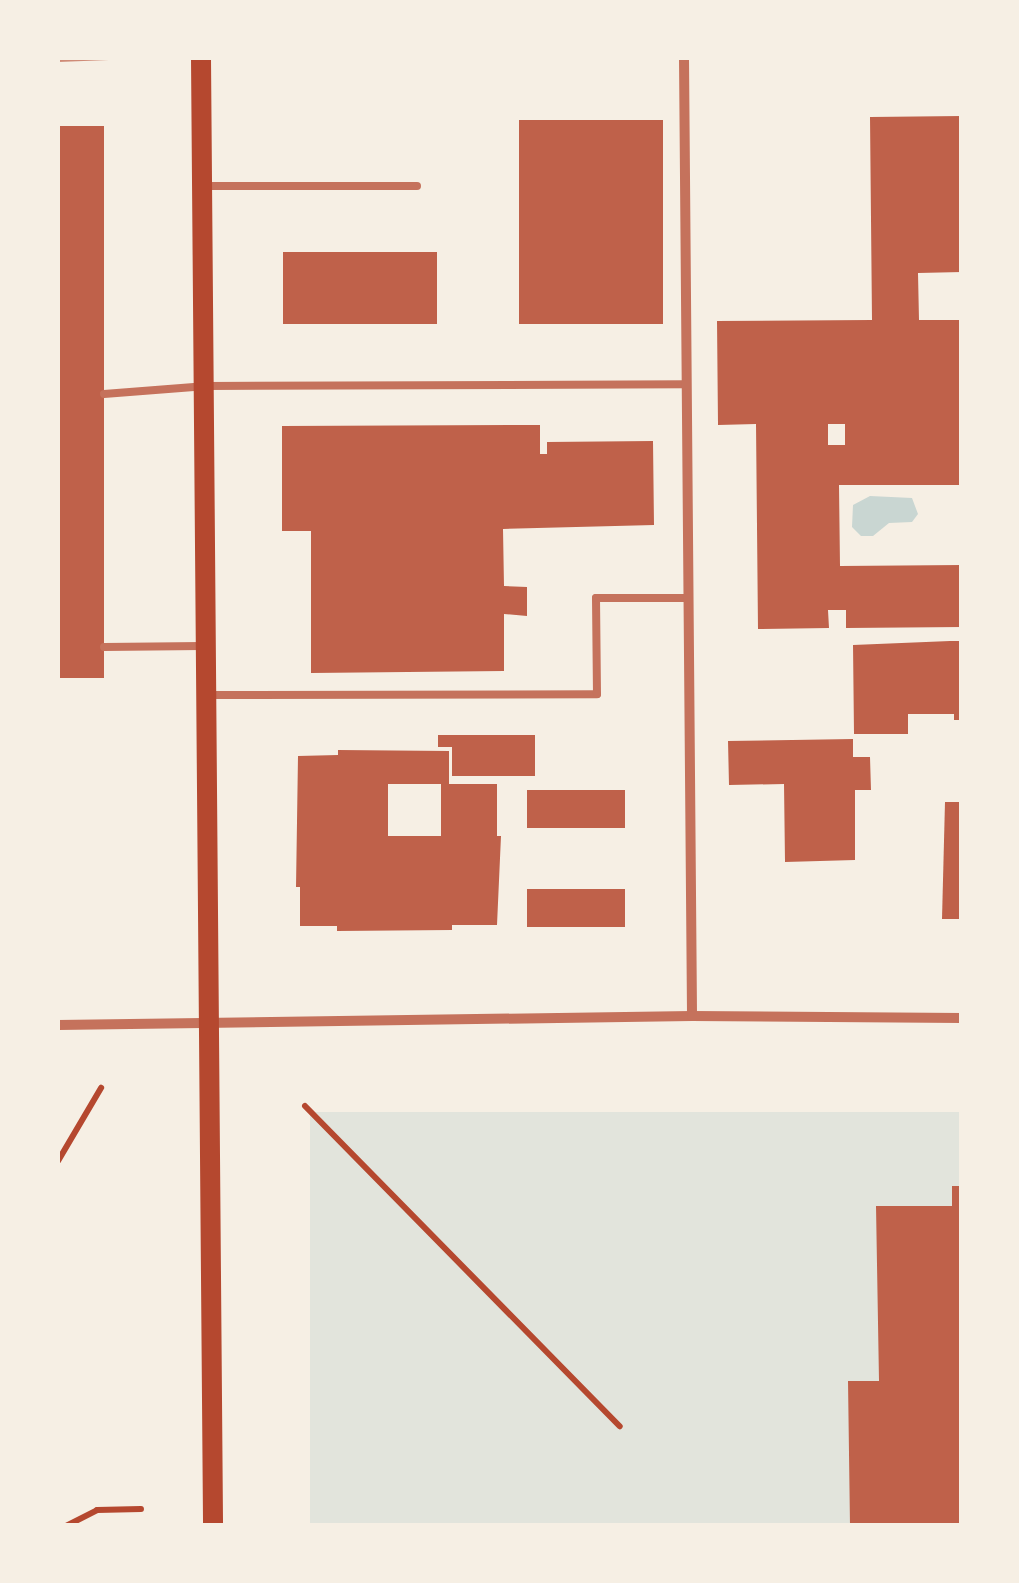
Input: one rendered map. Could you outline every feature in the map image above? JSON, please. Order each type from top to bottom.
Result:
[{"type":"main road","points":[[202,58],[213,1526]]},
{"type":"street","points":[[684,58],[692,1016]]},
{"type":"street","points":[[58,1026],[692,1016],[962,1018]]},
{"type":"lane","points":[[203,186],[417,186]]},
{"type":"lane","points":[[104,394],[206,386],[686,384]]},
{"type":"lane","points":[[207,695],[597,694],[596,598],[688,598]]},
{"type":"lane","points":[[104,647],[206,646]]},
{"type":"path","points":[[58,1160],[101,1088]]},
{"type":"path","points":[[305,1106],[620,1426]]},
{"type":"path","points":[[66,1526],[97,1510],[142,1510]]},
{"type":"shaded area","points":[[870,496],[912,498],[918,514],[912,522],[889,523],[873,536],[861,536],[852,527],[853,505]]},
{"type":"shaded area","points":[[310,1112],[961,1112],[961,1526],[310,1526]]},
{"type":"building","points":[[962,116],[962,272],[918,273],[919,320],[962,320],[962,485],[839,485],[840,566],[962,565],[962,627],[846,628],[846,610],[828,610],[829,628],[758,629],[756,424],[718,425],[717,321],[872,320],[870,117]],"holes":[[[828,424],[845,424],[845,445],[828,445]]]},
{"type":"building","points":[[519,120],[663,120],[663,324],[519,324]]},
{"type":"building","points":[[58,126],[104,126],[104,678],[58,678]]},
{"type":"building","points":[[283,252],[437,252],[437,324],[283,324]]},
{"type":"building","points":[[540,425],[540,454],[547,454],[547,442],[653,441],[654,525],[503,529],[504,586],[527,587],[527,616],[504,614],[504,671],[311,673],[311,531],[282,531],[282,426]]},
{"type":"building","points":[[962,641],[962,720],[954,720],[954,714],[908,714],[908,734],[854,734],[853,645]]},
{"type":"building","points":[[438,735],[535,735],[535,776],[452,776],[452,747],[438,747]]},
{"type":"building","points":[[853,739],[853,757],[870,757],[871,790],[855,790],[855,860],[785,862],[784,784],[729,785],[728,741]]},
{"type":"building","points":[[338,750],[449,751],[449,784],[497,784],[497,836],[501,836],[497,925],[452,925],[452,930],[337,931],[337,926],[300,926],[300,887],[296,887],[298,756],[338,755]],"holes":[[[388,784],[441,784],[441,836],[388,836]]]},
{"type":"building","points":[[527,790],[625,790],[625,828],[527,828]]},
{"type":"building","points":[[945,802],[962,802],[962,919],[942,919]]},
{"type":"building","points":[[527,889],[625,889],[625,927],[527,927]]},
{"type":"building","points":[[952,1186],[962,1186],[962,1526],[850,1526],[848,1381],[879,1381],[876,1206],[952,1206]]},
{"type":"tram line","points":[[58,60],[108,58]]}]
